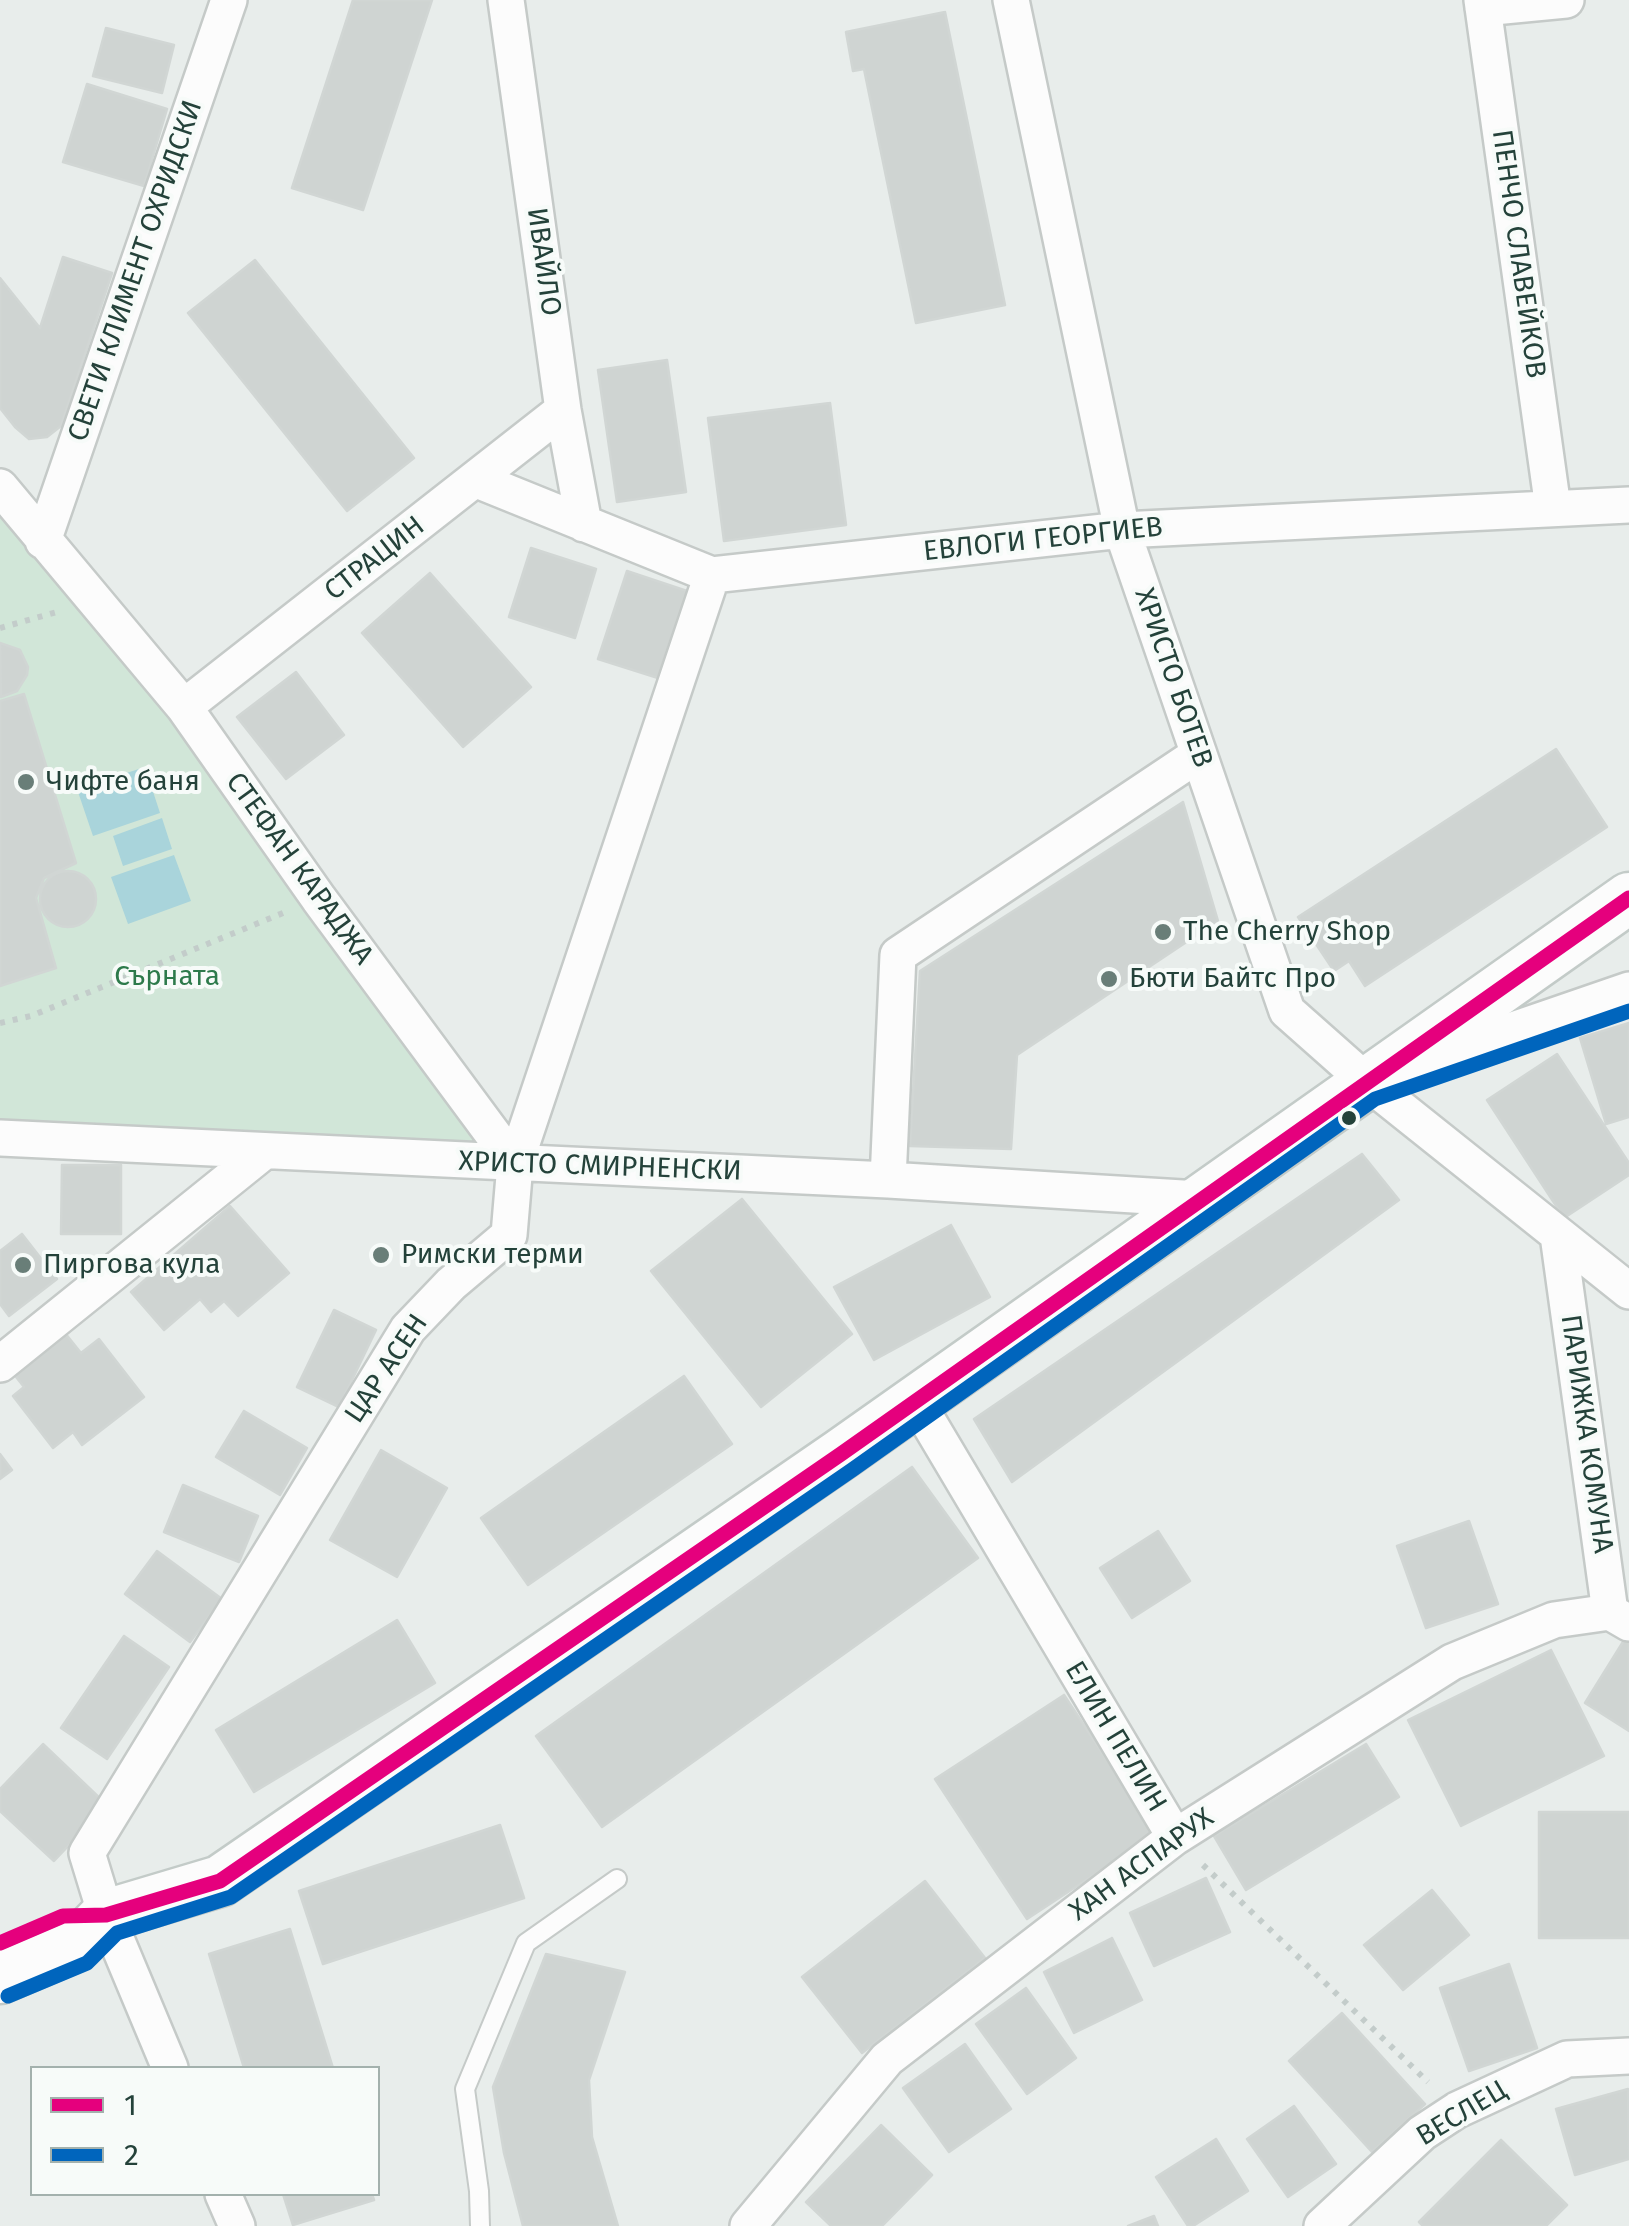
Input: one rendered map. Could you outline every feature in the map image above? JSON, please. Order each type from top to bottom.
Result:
[{"type":"main road","points":[[0,1943],[63,1916],[106,1915],[220,1881],[916,1401],[1629,898]]},
{"type":"main road","points":[[0,1978],[77,1945],[106,1915]]},
{"type":"street","name":"СВЕТИ КЛИМЕНТ ОХРИДСКИ","points":[[43,541],[229,0]]},
{"type":"street","name":"ИВАЙЛО","points":[[506,0],[584,524]]},
{"type":"street","name":"ХРИСТО БОТЕВ","points":[[1011,0],[1122,530],[1287,1011],[1366,1081],[1629,1291]]},
{"type":"street","points":[[1483,4],[1566,0]]},
{"type":"street","name":"ПЕНЧО СЛАВЕЙКОВ","points":[[1483,4],[1554,508]]},
{"type":"street","name":"СТРАЦИН","points":[[184,706],[564,410]]},
{"type":"street","name":"ЕВЛОГИ ГЕОРГИЕВ","points":[[477,480],[712,575],[1122,530],[1629,505]]},
{"type":"street","name":"СТЕФАН КАРАДЖА","points":[[0,488],[184,706],[319,899],[515,1164]]},
{"type":"street","name":"ЦАР АСЕН","points":[[106,1915],[87,1852],[408,1328],[451,1284],[509,1235],[515,1164],[712,575]]},
{"type":"street","points":[[888,1180],[898,955],[1199,754]]},
{"type":"street","points":[[1366,1081],[1629,990]]},
{"type":"street","name":"ХРИСТО СМИРНЕНСКИ","points":[[0,1138],[888,1180],[1199,1199]]},
{"type":"street","points":[[0,1364],[262,1153]]},
{"type":"street","name":"ПАРИЖКА КОМУНА","points":[[1558,1235],[1620,1617]]},
{"type":"street","name":"ЕЛИН ПЕЛИН","points":[[916,1401],[1174,1837]]},
{"type":"street","name":"ХАН АСПАРУХ","points":[[748,2226],[887,2060],[1174,1837],[1452,1662],[1554,1620],[1620,1617]]},
{"type":"street","points":[[106,1915],[169,2066]]},
{"type":"street","name":"ВЕСЛЕЦ","points":[[1322,2226],[1422,2134],[1458,2110],[1568,2060],[1629,2056]]},
{"type":"street","points":[[224,2196],[237,2226]]},
{"type":"lane","points":[[480,2226],[465,2089],[526,1943],[617,1880]]},
{"type":"path","points":[[0,628],[95,601]]},
{"type":"path","points":[[0,1023],[31,1016],[319,899]]},
{"type":"path","name":"ЕЛИН ПЕЛИН","points":[[1174,1837],[1458,2110]]},
{"type":"green space","name":"Сърната","points":[[0,494],[515,1164],[0,1138]]},
{"type":"water","points":[[145,767],[160,813],[93,836],[77,789]]},
{"type":"water","points":[[162,818],[172,849],[123,866],[113,836]]},
{"type":"water","points":[[174,855],[191,901],[128,924],[111,877]]},
{"type":"building","points":[[353,0],[432,0],[363,210],[292,188]]},
{"type":"building","points":[[945,12],[1005,305],[916,323],[864,69],[853,71],[846,32]]},
{"type":"building","points":[[106,28],[174,45],[162,93],[93,76]]},
{"type":"building","points":[[87,84],[167,109],[144,186],[63,162]]},
{"type":"building","points":[[63,257],[112,273],[61,426],[47,437],[29,439],[0,408],[0,278],[40,328]]},
{"type":"building","points":[[255,260],[414,458],[347,511],[188,313]]},
{"type":"building","points":[[667,360],[686,492],[617,502],[598,370]]},
{"type":"building","points":[[830,403],[846,525],[724,541],[708,418]]},
{"type":"building","points":[[531,548],[596,569],[575,638],[509,617]]},
{"type":"building","points":[[627,571],[687,591],[658,678],[598,659]]},
{"type":"building","points":[[430,573],[531,687],[463,747],[362,633]]},
{"type":"building","points":[[0,643],[20,650],[28,667],[17,691],[1,697]]},
{"type":"building","points":[[296,672],[344,735],[286,779],[237,717]]},
{"type":"building","name":"Чифте баня","points":[[24,694],[76,863],[44,878],[36,898],[56,968],[0,986],[0,701]]},
{"type":"building","points":[[1556,749],[1607,827],[1365,986],[1349,961],[1334,971],[1298,917]]},
{"type":"building","points":[[1183,802],[1218,921],[1017,1055],[1011,1149],[910,1146],[920,971]]},
{"type":"building","points":[[68,871],[88,879],[96,899],[88,919],[68,927],[48,919],[40,899],[48,879]]},
{"type":"building","points":[[1629,1023],[1629,1117],[1606,1124],[1580,1038]]},
{"type":"building","points":[[1557,1054],[1629,1163],[1629,1175],[1564,1218],[1487,1100]]},
{"type":"building","points":[[1362,1154],[1399,1200],[1012,1482],[974,1419]]},
{"type":"building","points":[[62,1165],[121,1165],[121,1234],[61,1234]]},
{"type":"building","points":[[742,1199],[852,1334],[761,1407],[651,1271]]},
{"type":"building","points":[[230,1206],[289,1273],[238,1316],[224,1301],[211,1312],[200,1299],[164,1330],[131,1292]]},
{"type":"building","points":[[951,1225],[990,1297],[874,1360],[834,1287]]},
{"type":"building","name":"Пиргова кула","points":[[22,1234],[57,1279],[9,1316],[0,1304],[0,1251]]},
{"type":"building","points":[[334,1310],[376,1330],[339,1407],[297,1387]]},
{"type":"building","points":[[65,1333],[81,1353],[99,1339],[144,1397],[82,1445],[73,1432],[53,1448],[13,1396],[24,1387],[13,1373]]},
{"type":"building","points":[[684,1376],[732,1444],[528,1585],[481,1518]]},
{"type":"building","points":[[244,1411],[307,1448],[280,1495],[216,1457]]},
{"type":"building","points":[[381,1450],[447,1488],[397,1577],[330,1540]]},
{"type":"building","points":[[0,1454],[12,1470],[0,1479]]},
{"type":"building","points":[[912,1467],[978,1558],[602,1827],[536,1736]]},
{"type":"building","points":[[183,1485],[258,1516],[239,1562],[164,1532]]},
{"type":"building","points":[[1469,1521],[1498,1604],[1426,1628],[1397,1546]]},
{"type":"building","points":[[1158,1531],[1190,1581],[1132,1618],[1100,1568]]},
{"type":"building","points":[[157,1551],[222,1599],[190,1642],[125,1594]]},
{"type":"building","points":[[397,1620],[435,1683],[254,1792],[216,1730]]},
{"type":"building","points":[[124,1636],[169,1667],[107,1759],[61,1728]]},
{"type":"building","points":[[1626,1637],[1629,1639],[1629,1731],[1585,1703]]},
{"type":"building","points":[[1551,1650],[1604,1756],[1461,1826],[1408,1720]]},
{"type":"building","points":[[1064,1695],[1156,1834],[1027,1919],[935,1779]]},
{"type":"building","points":[[43,1744],[107,1805],[54,1861],[0,1811],[0,1789]]},
{"type":"building","points":[[1366,1744],[1399,1797],[1246,1890],[1214,1836]]},
{"type":"building","points":[[1539,1812],[1629,1812],[1629,1938],[1539,1938]]},
{"type":"building","points":[[500,1825],[524,1898],[323,1964],[299,1891]]},
{"type":"building","points":[[1206,1878],[1230,1932],[1154,1966],[1130,1913]]},
{"type":"building","points":[[925,1881],[985,1958],[862,2053],[802,1977]]},
{"type":"building","points":[[1432,1890],[1469,1935],[1403,1990],[1364,1945]]},
{"type":"building","points":[[290,1929],[332,2066],[243,2066],[209,1954]]},
{"type":"building","points":[[1112,1938],[1142,2000],[1074,2033],[1044,1972]]},
{"type":"building","points":[[546,1954],[625,1972],[589,2080],[592,2137],[618,2226],[523,2226],[504,2153],[493,2087]]},
{"type":"building","points":[[1509,1964],[1537,2048],[1469,2071],[1440,1988]]},
{"type":"building","points":[[1026,1988],[1076,2058],[1027,2094],[976,2024]]},
{"type":"building","points":[[1342,2013],[1425,2104],[1372,2152],[1289,2061]]},
{"type":"building","points":[[965,2044],[1011,2109],[949,2152],[903,2088]]},
{"type":"building","points":[[1628,2089],[1629,2159],[1575,2175],[1556,2109]]},
{"type":"building","points":[[1294,2106],[1336,2164],[1288,2197],[1247,2139]]},
{"type":"building","points":[[881,2125],[932,2175],[882,2226],[831,2226],[806,2202]]},
{"type":"building","points":[[1216,2139],[1248,2191],[1188,2226],[1156,2177]]},
{"type":"building","points":[[1501,2140],[1567,2205],[1546,2226],[1423,2226],[1419,2222]]},
{"type":"building","points":[[284,2196],[373,2196],[374,2200],[293,2225]]},
{"type":"building","points":[[1154,2216],[1158,2226],[1128,2226]]},
{"type":"transit line","name":"1","points":[[0,1943],[63,1916],[106,1915],[220,1881],[841,1454],[1629,898]]},
{"type":"transit line","name":"2","points":[[8,1996],[87,1963],[117,1933],[231,1897],[852,1470],[1375,1099],[1629,1011]]},
{"type":"place","name":"Чифте баня","points":[[26,782]]},
{"type":"place","name":"The Cherry Shop","points":[[1163,932]]},
{"type":"place","name":"Бюти Байтс Про","points":[[1109,979]]},
{"type":"place","name":"Римски терми","points":[[381,1255]]},
{"type":"place","name":"Пиргова кула","points":[[23,1265]]}]
